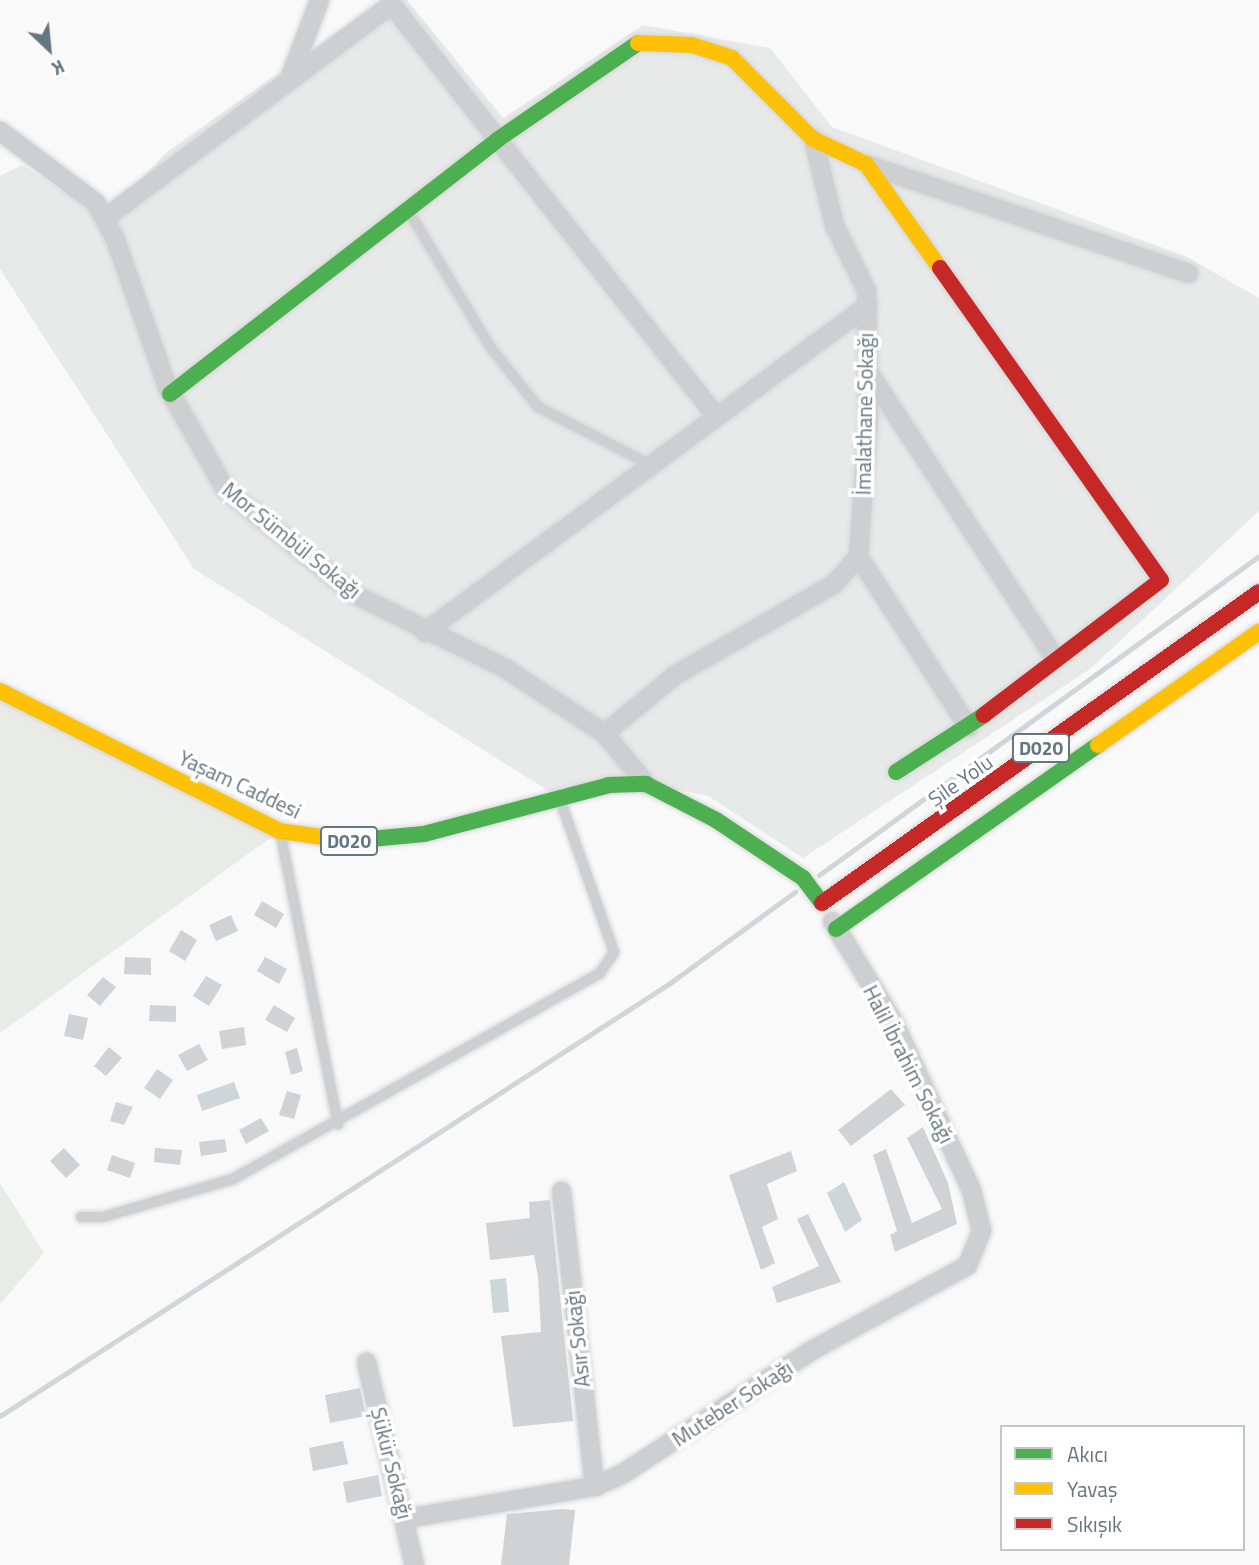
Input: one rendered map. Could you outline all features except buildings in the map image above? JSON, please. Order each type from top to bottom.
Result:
[{"type":"main road","points":[[170,394],[497,140],[635,43],[692,45],[732,58],[813,139],[866,164],[1161,580],[968,727],[896,772]]},
{"type":"main road","name":"Şile Yolu","points":[[822,904],[1259,593]]},
{"type":"main road","name":"D020","points":[[836,929],[1259,632]]},
{"type":"main road","name":"Yaşam Caddesi","points":[[0,691],[280,831],[367,842],[560,799],[609,785],[646,784],[716,820],[803,878],[822,904]]},
{"type":"street","points":[[288,82],[319,0]]},
{"type":"street","points":[[104,218],[391,4],[715,415]]},
{"type":"street","name":"Mor Sümbül Sokağı","points":[[0,131],[95,202],[104,218],[170,394],[225,489],[354,594],[424,632],[505,668],[604,733],[646,784]]},
{"type":"street","name":"İmalathane Sokağı","points":[[813,139],[834,225],[867,305],[864,366],[868,416],[858,556]]},
{"type":"street","points":[[866,164],[1188,273]]},
{"type":"street","points":[[424,632],[867,305]]},
{"type":"street","points":[[864,366],[1055,660]]},
{"type":"street","points":[[604,733],[674,675],[832,584],[858,556],[968,727]]},
{"type":"street","name":"Halil İbrahim Sokağı","points":[[822,904],[893,1021],[971,1190]]},
{"type":"street","name":"Muteber Sokağı","points":[[406,1518],[594,1486],[650,1457],[813,1349],[967,1265],[981,1230],[971,1190]]},
{"type":"street","name":"Asır Sokağı","points":[[561,1191],[594,1486]]},
{"type":"street","name":"Şükür Sokağı","points":[[366,1362],[406,1518],[414,1565]]},
{"type":"lane","points":[[407,209],[491,348],[538,407],[649,464]]},
{"type":"lane","points":[[81,1217],[103,1217],[233,1179],[338,1124],[600,973],[614,952],[560,799]]},
{"type":"lane","points":[[280,831],[338,1124]]},
{"type":"shaded area","points":[[382,0],[407,0],[503,118],[643,25],[770,48],[832,127],[1185,256],[1259,298],[1259,511],[1090,669],[803,858],[708,796],[646,783],[560,798],[194,569],[0,269],[0,176],[22,165],[104,218],[167,152]]},
{"type":"shaded area","points":[[0,689],[280,831],[0,1033]]},
{"type":"shaded area","points":[[234,1082],[240,1098],[202,1111],[197,1095]]},
{"type":"shaded area","points":[[844,1182],[862,1220],[845,1232],[827,1193]]},
{"type":"shaded area","points":[[0,1183],[44,1253],[0,1304]]},
{"type":"shaded area","points":[[506,1278],[509,1312],[493,1313],[490,1280]]},
{"type":"waterway","points":[[819,875],[1259,556]]},
{"type":"waterway","points":[[0,1416],[670,983],[795,892]]},
{"type":"traffic: fast","points":[[170,394],[497,140],[638,43]]},
{"type":"traffic: fast","points":[[896,772],[984,715]]},
{"type":"traffic: fast","points":[[836,929],[1098,745]]},
{"type":"traffic: fast","points":[[349,841],[424,834],[609,785],[646,784],[716,820],[803,878],[822,903]]},
{"type":"traffic: slow","points":[[638,43],[692,45],[732,58],[813,139],[866,164],[940,268]]},
{"type":"traffic: slow","points":[[1098,745],[1259,632]]},
{"type":"traffic: slow","points":[[0,691],[280,831],[349,841]]},
{"type":"traffic: jam","points":[[940,268],[1161,580],[984,715]]},
{"type":"traffic: jam","points":[[822,903],[1259,592]]}]
